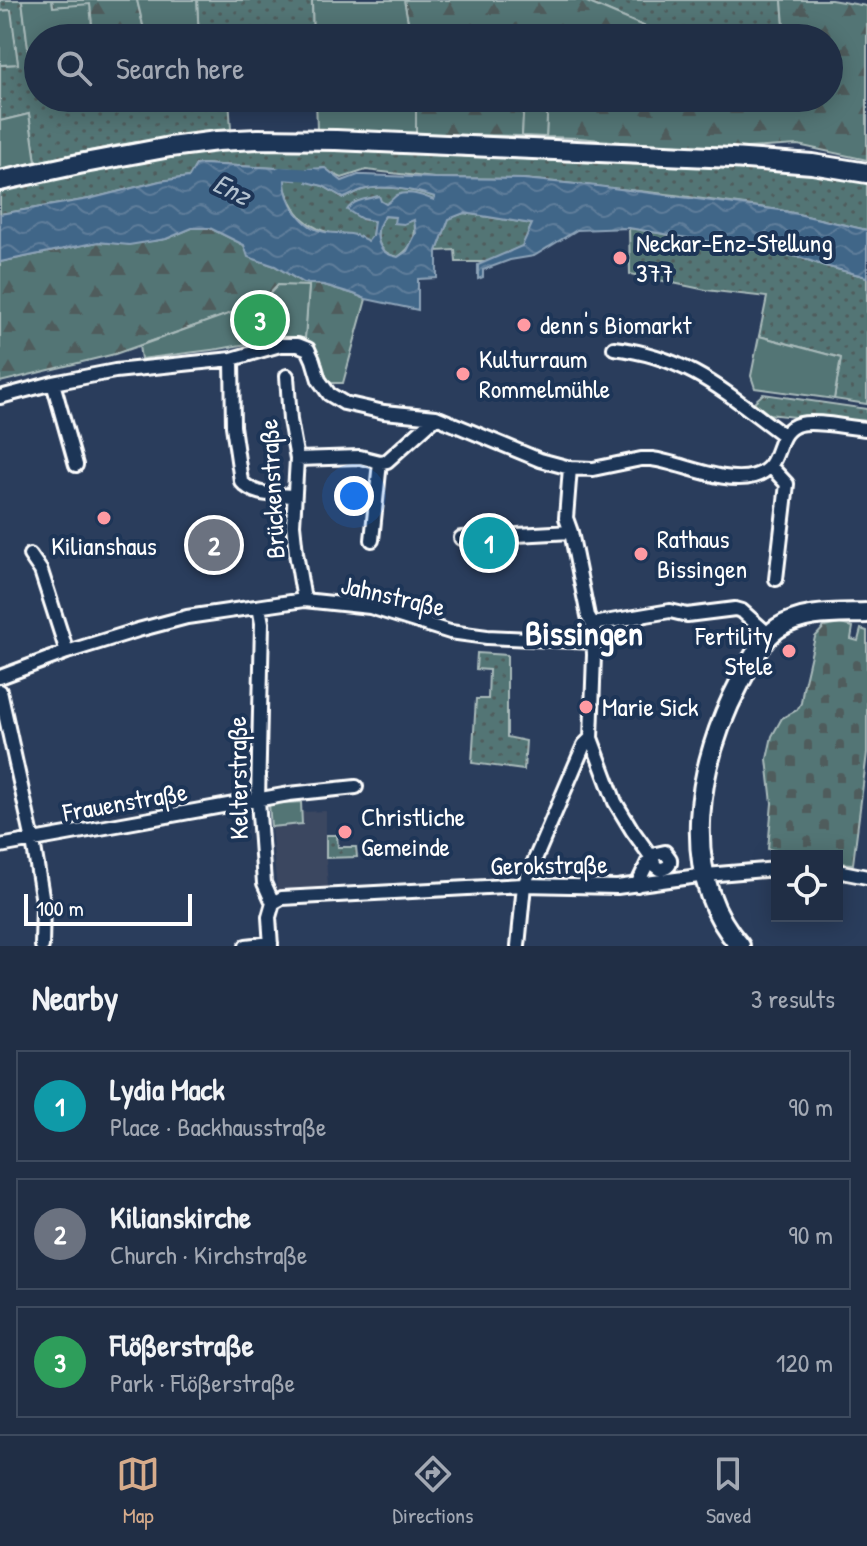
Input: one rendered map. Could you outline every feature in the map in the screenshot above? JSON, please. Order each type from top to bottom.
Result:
[{"type":"main road","points":[[0,181],[170,147],[258,139],[732,158],[812,164],[867,173]]},
{"type":"main road","points":[[740,946],[717,911],[706,875],[700,825],[706,768],[724,714],[769,635],[789,622],[808,616],[867,613]]},
{"type":"street","points":[[0,397],[121,370],[232,359],[280,345],[298,345],[308,349],[319,380],[329,394],[344,403],[384,412],[436,417],[540,460],[570,468],[593,469],[652,459],[723,476],[752,477],[771,467],[783,435],[789,428],[810,423],[867,429]]},
{"type":"street","points":[[614,348],[654,355],[685,367],[740,401],[783,435]]},
{"type":"street","points":[[232,359],[233,426],[241,481],[246,488],[259,493],[294,496]]},
{"type":"street","name":"Brückenstraße","points":[[287,376],[297,459],[293,525],[304,600]]},
{"type":"street","points":[[53,383],[76,465]]},
{"type":"street","points":[[297,459],[360,457],[387,461],[436,417]]},
{"type":"street","points":[[372,540],[380,462]]},
{"type":"street","points":[[771,467],[787,484],[776,579]]},
{"type":"street","points":[[570,468],[566,518],[588,616],[593,624],[595,679],[591,738],[615,802],[652,858],[637,885]]},
{"type":"street","points":[[461,538],[571,532]]},
{"type":"street","points":[[30,555],[41,571],[67,652]]},
{"type":"street","name":"Jahnstraße","points":[[0,677],[67,652],[187,617],[304,600],[370,607],[450,632],[487,637],[594,642]]},
{"type":"street","name":"Kelterstraße","points":[[259,607],[262,623],[258,800],[264,883],[273,903],[269,917],[271,944]]},
{"type":"street","points":[[593,624],[670,611],[687,615],[735,609],[742,611],[769,635]]},
{"type":"street","points":[[0,691],[33,841],[43,902],[42,946]]},
{"type":"street","points":[[518,946],[524,885],[584,745],[591,738]]},
{"type":"street","name":"Frauenstraße","points":[[0,846],[289,794],[356,787]]},
{"type":"street","name":"Gerokstraße","points":[[273,903],[282,898],[524,885],[637,885],[771,870]]},
{"type":"street","points":[[843,872],[867,877]]},
{"type":"street","points":[[246,946],[271,944]]},
{"type":"shaded area","points":[[326,811],[328,887],[277,890],[271,827],[302,825],[302,812]]},
{"type":"green space","points":[[0,0],[22,0],[25,24],[24,112],[230,112],[231,129],[118,145],[36,162],[29,114],[0,121],[0,65],[18,64],[10,10],[0,11]]},
{"type":"green space","points":[[22,0],[52,0],[53,7],[90,4],[92,24],[25,24]]},
{"type":"green space","points":[[52,0],[137,0],[143,24],[92,24],[90,5],[53,7]]},
{"type":"green space","points":[[137,0],[197,0],[198,24],[143,24]]},
{"type":"green space","points":[[197,0],[312,0],[313,24],[198,24]]},
{"type":"green space","points":[[312,0],[404,0],[408,24],[313,24]]},
{"type":"green space","points":[[404,0],[582,0],[639,24],[408,24]]},
{"type":"green space","points":[[582,0],[782,0],[784,24],[639,24]]},
{"type":"green space","points":[[782,0],[831,0],[867,6],[867,160],[798,145],[747,148],[662,146],[546,137],[547,112],[843,112],[843,24],[784,24]]},
{"type":"green space","points":[[11,10],[18,64],[0,65],[0,11]]},
{"type":"green space","points":[[316,112],[416,112],[416,134],[317,130]]},
{"type":"green space","points":[[416,112],[523,112],[522,136],[416,134]]},
{"type":"green space","points":[[523,112],[547,112],[546,137],[522,136]]},
{"type":"green space","points":[[29,114],[36,162],[0,170],[0,121]]},
{"type":"green space","points":[[276,145],[760,166],[856,178],[867,182],[867,230],[780,210],[556,182],[434,178],[366,170],[342,178],[324,168],[306,171],[307,181],[344,198],[362,190],[379,188],[409,190],[435,197],[435,200],[385,204],[379,196],[356,202],[362,219],[375,221],[368,241],[335,235],[306,221],[298,213],[285,186],[284,179],[295,180],[293,169],[202,164],[196,165],[189,177],[0,214],[0,192],[63,172],[206,149]]},
{"type":"green space","points":[[464,213],[532,224],[523,246],[487,262],[456,262],[455,250],[437,251],[449,218]]},
{"type":"green space","points":[[385,216],[414,219],[413,241],[398,257],[385,251],[378,241],[378,229]]},
{"type":"green space","points":[[192,228],[210,228],[244,245],[249,257],[275,266],[303,283],[324,285],[366,299],[343,383],[324,383],[304,349],[309,286],[115,354],[0,382],[0,262],[98,242],[129,244],[166,239]]},
{"type":"green space","points":[[629,228],[799,257],[867,277],[867,404],[834,399],[841,358],[759,336],[767,297],[706,290],[630,274]]},
{"type":"green space","points":[[278,285],[309,286],[305,338],[269,340],[141,359],[139,346],[262,302]]},
{"type":"green space","points":[[759,336],[841,358],[834,399],[755,388],[751,376]]},
{"type":"green space","points":[[763,394],[867,409],[867,425],[768,414],[754,402]]},
{"type":"green space","points":[[840,624],[853,627],[851,639],[858,641],[861,629],[867,631],[867,753],[853,864],[843,863],[843,850],[768,849],[772,803],[767,759],[772,736],[782,718],[797,710],[801,703],[815,637],[824,627]]},
{"type":"green space","points":[[477,653],[507,655],[507,737],[526,741],[524,770],[472,763],[476,699],[488,699],[489,670],[476,669]]},
{"type":"green space","points":[[301,802],[302,824],[271,827],[269,804]]},
{"type":"green space","points":[[326,835],[337,835],[338,847],[356,847],[357,857],[326,858]]},
{"type":"water","name":"Enz","points":[[196,165],[293,169],[296,180],[285,179],[286,187],[291,204],[302,219],[317,230],[351,234],[368,241],[374,221],[362,219],[347,210],[353,204],[379,196],[386,204],[397,195],[406,193],[434,200],[435,197],[409,190],[379,188],[362,190],[344,198],[323,186],[307,182],[307,169],[325,168],[342,181],[358,175],[523,179],[780,210],[867,230],[867,277],[799,257],[629,228],[577,230],[534,256],[510,260],[483,270],[483,277],[478,279],[478,265],[522,246],[532,224],[464,213],[449,219],[437,251],[437,278],[418,279],[418,310],[366,299],[324,285],[303,283],[275,266],[248,257],[244,245],[210,228],[192,228],[166,239],[129,245],[98,242],[0,262],[0,214],[189,177]],"holes":[[[385,216],[395,217],[394,223],[404,224],[414,220],[416,233],[407,251],[398,257],[385,252],[378,241],[378,229]]]},
{"type":"waterway","points":[[280,173],[320,178]]},
{"type":"place","name":"Neckar-Enz-Stellung 377","points":[[620,258]]},
{"type":"place","name":"Flößerstraße","points":[[260,320]]},
{"type":"place","name":"denn's Biomarkt","points":[[524,325]]},
{"type":"place","name":"Kulturraum Rommelmühle","points":[[463,374]]},
{"type":"place","name":"Kilianshaus","points":[[104,518]]},
{"type":"place","name":"Lydia Mack","points":[[489,543]]},
{"type":"place","name":"Kilianskirche","points":[[214,545]]},
{"type":"place","name":"Rathaus Bissingen","points":[[641,554]]},
{"type":"place","name":"Fertility Stele","points":[[789,651]]},
{"type":"place","name":"Marie Sick","points":[[586,707]]},
{"type":"place","name":"Christliche Gemeinde","points":[[345,832]]},
{"type":"district","name":"Bissingen","points":[[584,633]]}]
